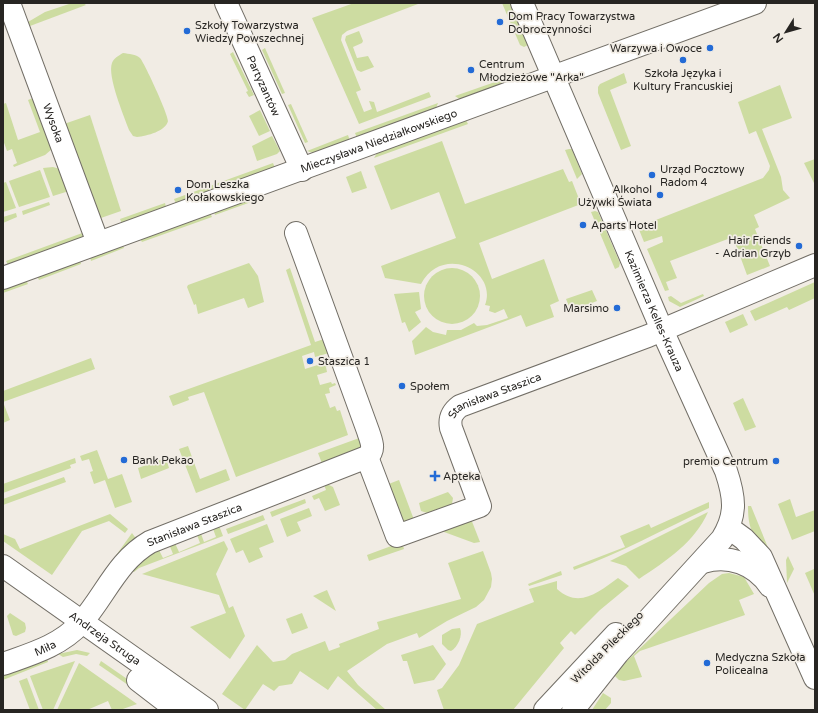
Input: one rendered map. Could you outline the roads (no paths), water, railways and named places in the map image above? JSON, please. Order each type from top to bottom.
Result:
[{"type":"street","name":"Wysoka","points":[[9,3],[98,243]]},
{"type":"street","name":"Partyzantów","points":[[226,3],[302,170]]},
{"type":"street","name":"Kazimierza Kelles-Krauza","points":[[522,3],[555,77],[662,330],[726,471],[734,511],[729,528]]},
{"type":"street","name":"Mieczysława Niedziałkowskiego","points":[[3,278],[302,170],[755,3]]},
{"type":"street","points":[[296,233],[372,444],[372,450],[367,457]]},
{"type":"street","name":"Stanisława Staszica","points":[[76,627],[122,565],[136,551],[150,542],[367,457],[397,536],[480,506],[449,421],[454,410],[460,406],[662,330],[815,265]]},
{"type":"street","points":[[729,528],[744,539],[761,557],[815,678]]},
{"type":"street","name":"Witolda Pileckiego","points":[[573,710],[618,653],[715,549],[729,528]]},
{"type":"street","points":[[698,568],[720,559],[737,561],[747,565],[763,577],[785,609]]},
{"type":"street","name":"Andrzeja Struga","points":[[3,566],[177,710]]},
{"type":"street","name":"Witolda Pileckiego","points":[[545,710],[626,625],[654,600],[698,568]]},
{"type":"street","name":"Andrzeja Struga","points":[[3,584],[76,627],[206,710]]},
{"type":"street","name":"Miła","points":[[3,664],[52,645],[76,627]]},
{"type":"place","name":"Dom Pracy Towarzystwa Dobroczynności","points":[[500,22]]},
{"type":"place","name":"Szkoły Towarzystwa Wiedzy Powszechnej","points":[[187,31]]},
{"type":"place","name":"Warzywa i Owoce","points":[[710,48]]},
{"type":"place","name":"Szkoła Języka i Kultury Francuskiej","points":[[683,60]]},
{"type":"place","name":"Centrum Młodzieżowe \"Arka\"","points":[[471,70]]},
{"type":"place","name":"Urząd Pocztowy Radom 4","points":[[652,175]]},
{"type":"place","name":"Dom Leszka Kołakowskiego","points":[[178,190]]},
{"type":"place","name":"Alkohol Używki Świata","points":[[660,195]]},
{"type":"place","name":"Aparts Hotel","points":[[583,225]]},
{"type":"place","name":"Hair Friends - Adrian Grzyb","points":[[799,246]]},
{"type":"place","name":"Marsimo","points":[[617,308]]},
{"type":"place","name":"Staszica 1","points":[[310,361]]},
{"type":"place","name":"Społem","points":[[402,386]]},
{"type":"place","name":"Bank Pekao","points":[[124,460]]},
{"type":"place","name":"premio Centrum","points":[[776,461]]},
{"type":"place","name":"Apteka","points":[[435,476]]},
{"type":"place","name":"Medyczna Szkoła Policealna","points":[[707,663]]}]
